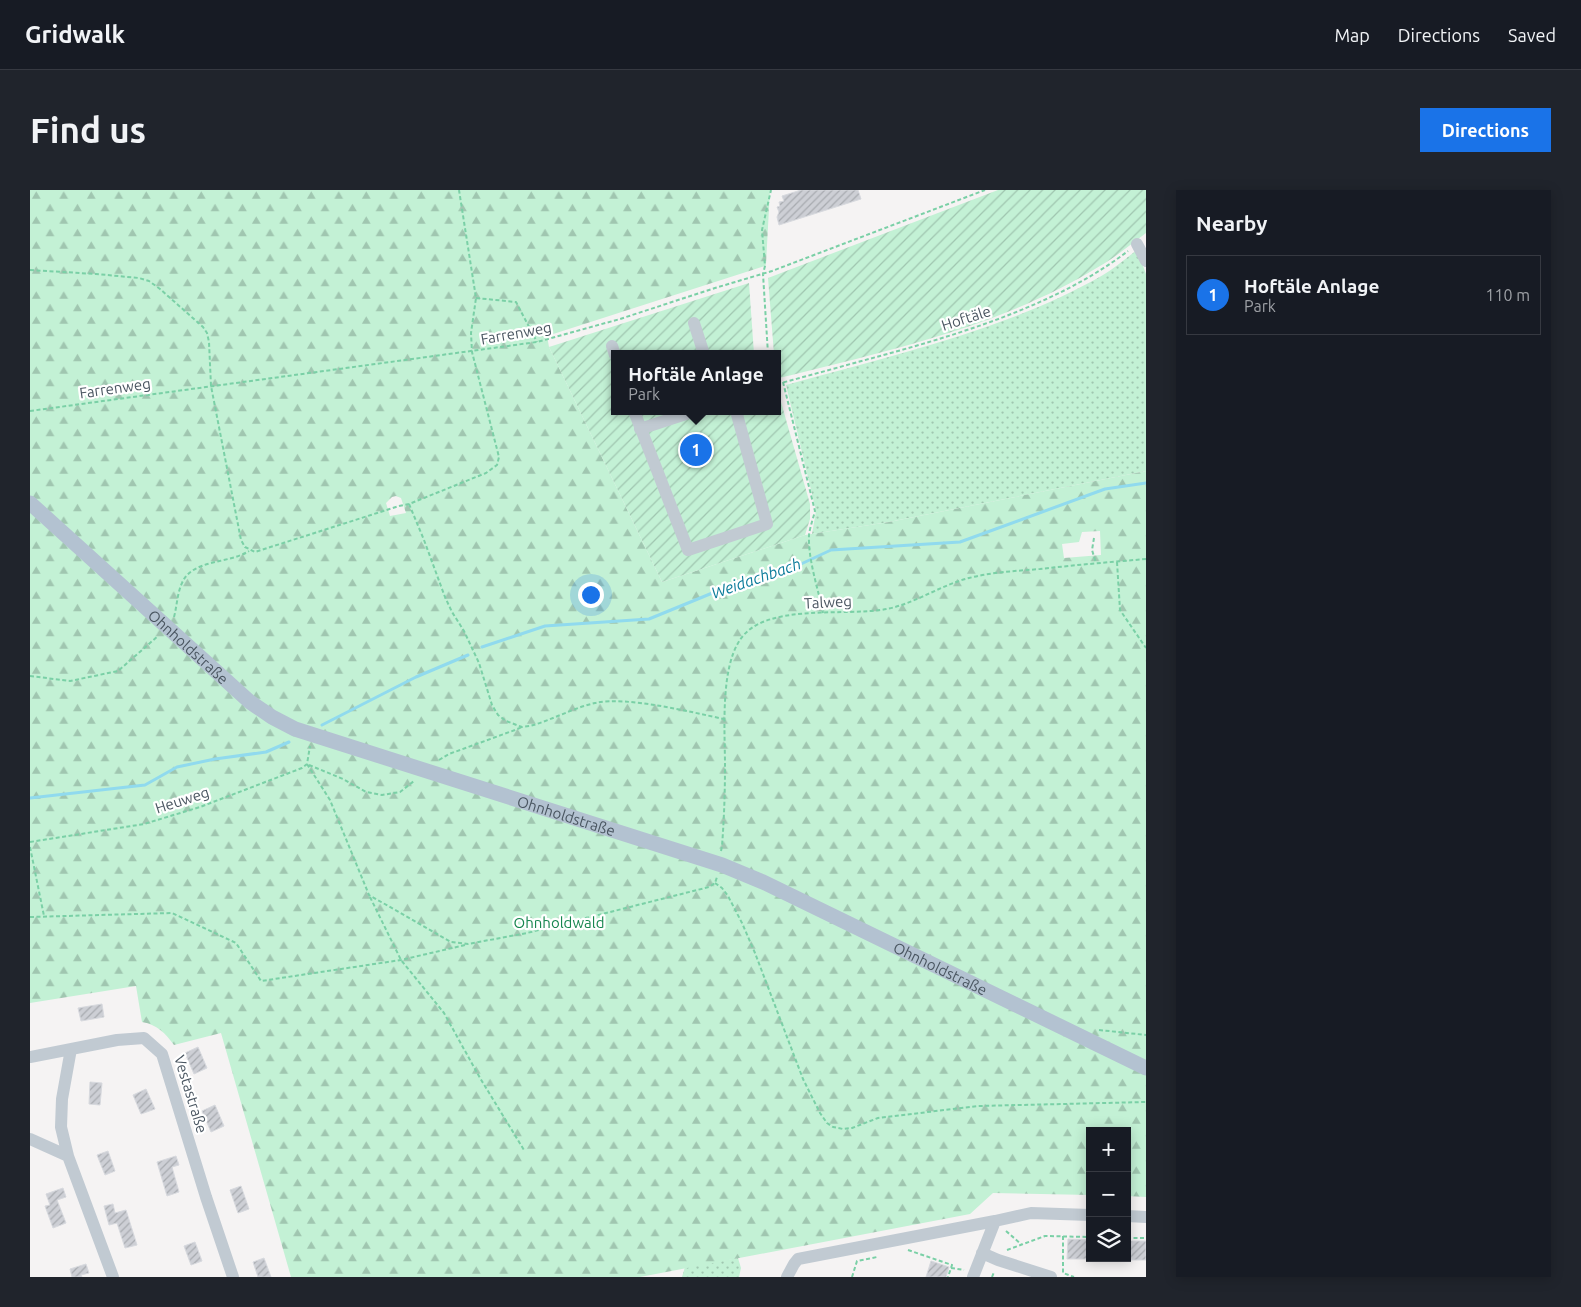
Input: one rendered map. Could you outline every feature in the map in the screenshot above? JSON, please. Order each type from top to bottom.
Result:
[{"type":"main road","name":"Ohnholdstraße","points":[[30,503],[250,702],[272,717],[295,729],[312,736],[719,864],[763,882],[1146,1068]]},
{"type":"street","points":[[1137,244],[1146,262]]},
{"type":"street","points":[[694,323],[703,350]]},
{"type":"street","points":[[635,415],[688,550],[767,524],[737,415]]},
{"type":"street","points":[[640,429],[683,415]]},
{"type":"street","name":"Vestastraße","points":[[30,1057],[117,1040],[144,1038],[162,1054],[233,1277]]},
{"type":"street","points":[[71,1049],[62,1099],[60,1127],[68,1156],[113,1277]]},
{"type":"street","points":[[30,1139],[68,1156]]},
{"type":"street","points":[[787,1277],[798,1259],[1031,1213],[1086,1215]]},
{"type":"street","points":[[1131,1216],[1146,1217]]},
{"type":"street","points":[[974,1277],[995,1221]]},
{"type":"street","points":[[982,1253],[1051,1277]]},
{"type":"path","points":[[30,270],[140,278],[149,281],[174,300],[203,327],[207,333],[211,386],[241,540],[245,547],[255,552],[408,504],[486,473],[497,465],[499,457],[472,352],[471,333],[476,298],[459,190]]},
{"type":"path","points":[[768,350],[762,230],[771,190]]},
{"type":"path","name":"Farrenweg","points":[[30,411],[537,342],[620,319],[732,282],[763,274],[860,239],[985,190]]},
{"type":"path","name":"Hoftäle","points":[[783,382],[913,347],[1007,316],[1090,277],[1108,267],[1137,244]]},
{"type":"path","points":[[476,298],[516,302],[537,342]]},
{"type":"path","points":[[783,382],[815,511],[809,533],[810,556],[824,613]]},
{"type":"path","points":[[408,504],[424,540],[445,597],[479,663],[492,705],[498,715],[506,721],[522,726]]},
{"type":"path","points":[[1094,538],[1092,550],[1096,563]]},
{"type":"path","name":"Talweg","points":[[715,883],[722,846],[724,719],[731,659],[735,647],[747,630],[758,623],[784,616],[869,611],[888,608],[906,603],[952,584],[984,575],[1146,558]]},
{"type":"path","points":[[1117,562],[1120,610],[1146,648]]},
{"type":"path","points":[[307,764],[343,779],[366,792],[382,795],[400,792],[448,754],[522,726],[541,723],[597,702],[653,706],[724,719]]},
{"type":"path","points":[[312,736],[307,764],[330,800],[369,895],[401,960],[444,1013],[480,1078],[524,1150]]},
{"type":"path","name":"Heuweg","points":[[30,842],[144,824],[209,804],[271,781],[307,764]]},
{"type":"path","points":[[30,848],[44,916]]},
{"type":"path","points":[[30,917],[172,913],[236,943],[261,981],[401,960],[526,933],[656,901],[715,883],[728,896],[742,924],[803,1079],[820,1113],[833,1127],[852,1128],[878,1118],[978,1106],[1146,1102]]},
{"type":"path","points":[[369,895],[451,942],[468,944]]},
{"type":"path","points":[[1077,1035],[1092,1029],[1146,1035]]},
{"type":"path","points":[[995,1221],[1022,1244]]},
{"type":"path","points":[[992,1277],[1000,1253],[1045,1236],[1086,1237]]},
{"type":"path","points":[[1063,1236],[1062,1273],[1074,1277]]},
{"type":"path","points":[[1131,1238],[1146,1238]]},
{"type":"path","points":[[906,1249],[952,1265],[948,1277]]},
{"type":"path","points":[[852,1277],[857,1261],[881,1256]]},
{"type":"green space","name":"Ohnholdwald","points":[[30,190],[770,190],[765,266],[547,336],[549,347],[662,582],[805,535],[889,522],[1146,471],[1146,1197],[1131,1196],[1131,1127],[1086,1127],[1086,1195],[993,1193],[970,1214],[640,1277],[291,1277],[221,1033],[174,1045],[161,1030],[142,1022],[136,986],[30,1003]],"holes":[[[392,497],[401,498],[406,513],[390,516],[386,503]],[[1100,531],[1101,555],[1064,558],[1062,544],[1079,542],[1082,532]]]},
{"type":"green space","points":[[998,190],[1146,190],[1146,233],[1118,255],[1063,287],[985,321],[903,347],[781,378],[781,350],[774,350],[768,278]]},
{"type":"green space","points":[[1137,250],[1146,274],[1146,471],[889,522],[812,534],[816,511],[786,385],[948,340],[1027,312],[1066,295],[1103,275]]},
{"type":"green space","points":[[749,283],[754,350],[611,350],[611,415],[781,415],[781,402],[810,504],[810,519],[805,535],[662,582],[549,347]]},
{"type":"green space","points":[[738,1258],[741,1268],[739,1277],[682,1277],[685,1267]]},
{"type":"building","points":[[801,190],[858,190],[861,199],[779,225],[777,207],[780,206],[779,202],[784,201],[782,196]]},
{"type":"building","points":[[102,1004],[104,1017],[81,1021],[78,1008]]},
{"type":"building","points":[[198,1047],[207,1068],[194,1074],[185,1053]]},
{"type":"building","points":[[90,1082],[102,1083],[100,1105],[89,1104]]},
{"type":"building","points":[[146,1089],[155,1109],[141,1114],[133,1095]]},
{"type":"building","points":[[215,1105],[224,1126],[211,1132],[202,1111]]},
{"type":"building","points":[[108,1151],[115,1171],[105,1175],[97,1155]]},
{"type":"building","points":[[176,1156],[179,1165],[172,1167],[179,1192],[167,1196],[157,1162]]},
{"type":"building","points":[[241,1186],[249,1209],[238,1213],[230,1190]]},
{"type":"building","points":[[63,1188],[66,1197],[57,1200],[66,1223],[53,1228],[45,1206],[50,1205],[46,1194]]},
{"type":"building","points":[[113,1204],[115,1213],[126,1210],[137,1245],[125,1248],[117,1223],[109,1225],[104,1206]]},
{"type":"building","points":[[1068,1239],[1086,1240],[1086,1259],[1067,1259]]},
{"type":"building","points":[[1131,1241],[1146,1241],[1146,1260],[1131,1260]]},
{"type":"building","points":[[195,1242],[202,1261],[191,1265],[184,1246]]},
{"type":"building","points":[[264,1258],[271,1277],[258,1277],[253,1262]]},
{"type":"building","points":[[931,1261],[949,1267],[946,1277],[926,1277]]},
{"type":"building","points":[[86,1264],[89,1273],[81,1275],[82,1277],[72,1277],[70,1269]]},
{"type":"waterway","name":"Weidachbach","points":[[482,647],[545,626],[649,619],[749,578],[786,571],[831,550],[960,542],[1105,489],[1146,483]]},
{"type":"waterway","name":"Weidachbach","points":[[322,725],[416,677],[468,655]]},
{"type":"waterway","name":"Weidachbach","points":[[30,798],[145,785],[177,767],[215,759],[266,752],[289,742]]},
{"type":"place","name":"Hoftäle Anlage","points":[[696,450]]}]
